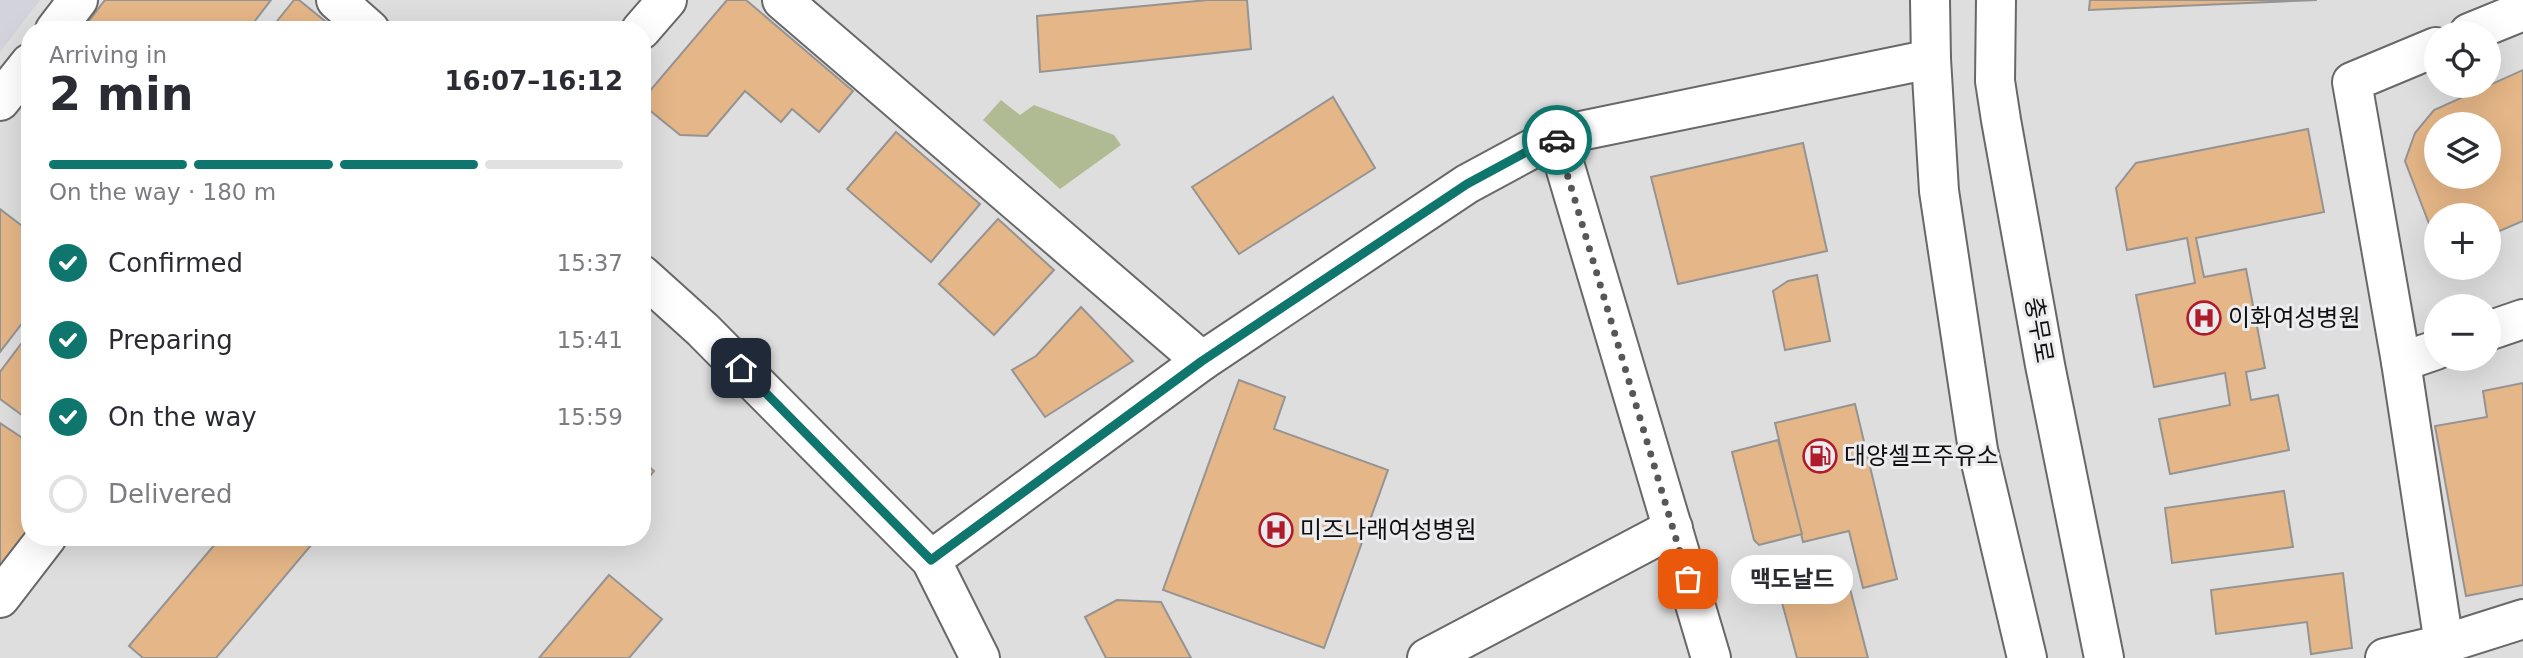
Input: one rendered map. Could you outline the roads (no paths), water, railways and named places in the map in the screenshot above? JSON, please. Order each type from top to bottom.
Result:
[{"type":"street","points":[[62,21],[78,0]]},
{"type":"street","points":[[336,0],[360,21]]},
{"type":"street","points":[[649,21],[667,0]]},
{"type":"street","points":[[782,0],[1202,361]]},
{"type":"street","points":[[1930,0],[1939,191],[1978,450],[2027,658]]},
{"type":"street","name":"충무로","points":[[1996,0],[1995,81],[2001,120],[2045,365],[2104,658]]},
{"type":"street","points":[[2498,21],[2523,11]]},
{"type":"street","points":[[2424,52],[2352,82],[2401,362],[2444,644]]},
{"type":"street","points":[[931,560],[1202,361],[1467,184],[1556,136],[1931,59]]},
{"type":"street","points":[[0,101],[21,74]]},
{"type":"street","points":[[1556,136],[1711,658]]},
{"type":"street","points":[[651,283],[703,330],[931,560],[980,658]]},
{"type":"street","points":[[2501,327],[2523,319]]},
{"type":"street","points":[[2401,362],[2424,354]]},
{"type":"street","points":[[1427,658],[1674,528]]},
{"type":"street","points":[[0,598],[40,546]]},
{"type":"street","points":[[2385,658],[2444,644],[2523,619]]},
{"type":"place","name":"이화여성병원","points":[[2204,318]]},
{"type":"place","name":"대양셀프주유소","points":[[1820,456]]},
{"type":"place","name":"미즈나래여성병원","points":[[1276,530]]},
{"type":"place","name":"맥도날드","points":[[1688,579]]}]
